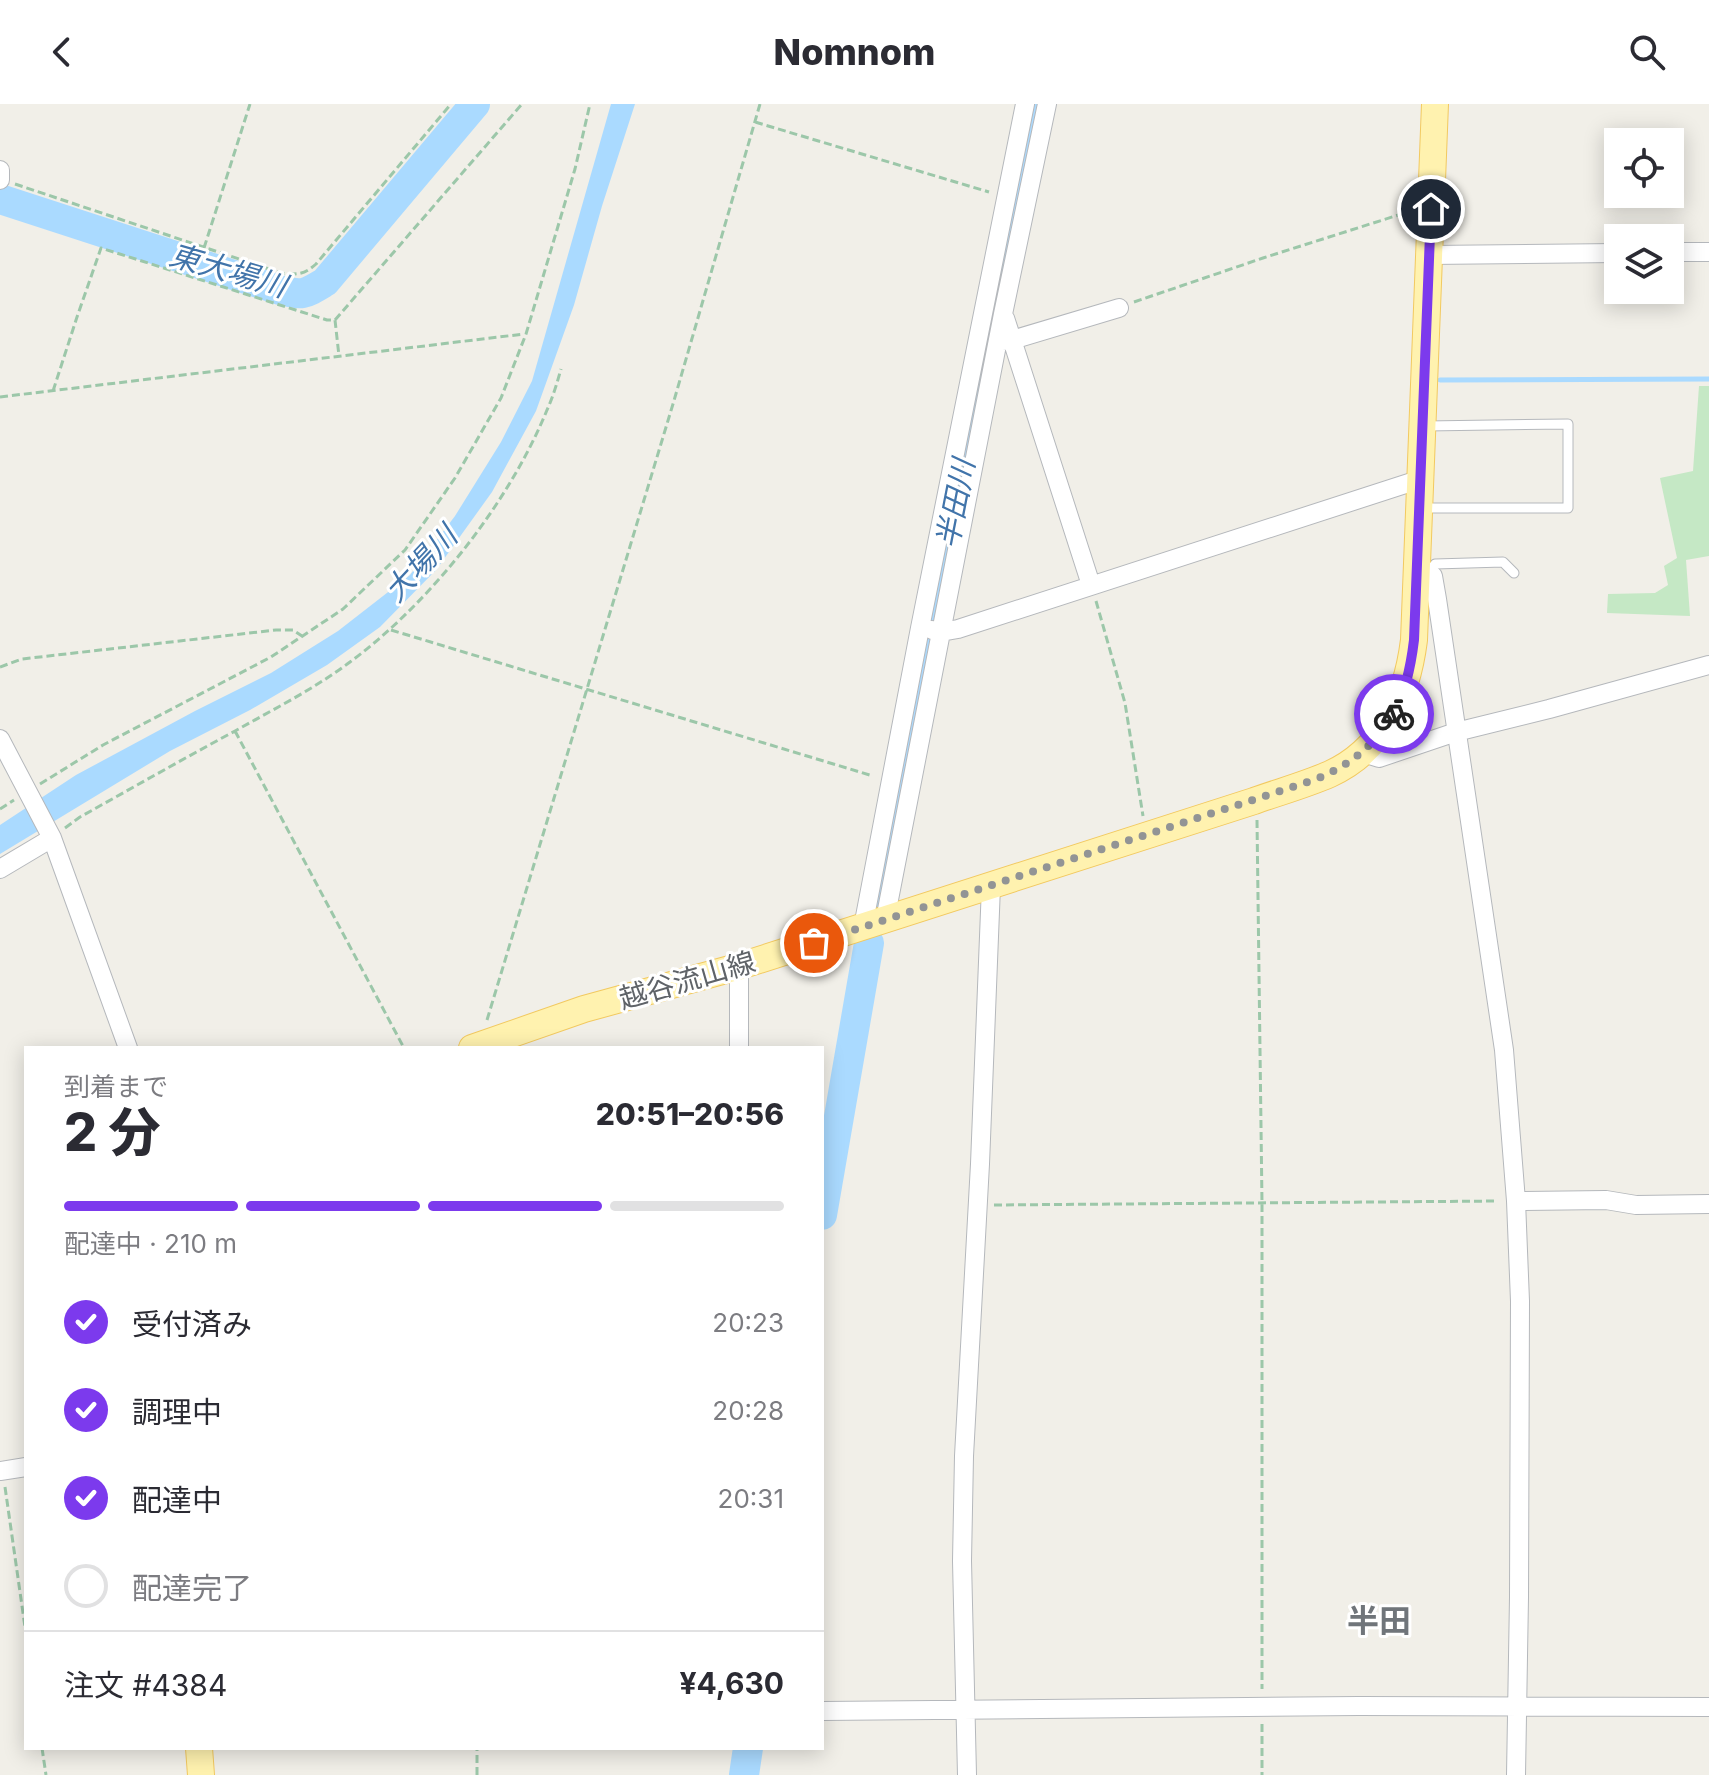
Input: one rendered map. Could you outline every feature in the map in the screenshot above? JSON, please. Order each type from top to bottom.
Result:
[{"type":"main road","name":"越谷流山線","points":[[476,1046],[584,1009],[737,967],[874,924],[1254,801],[1332,773],[1363,753],[1387,725],[1405,685],[1412,661],[1424,573],[1420,508],[1435,104]]},
{"type":"main road","points":[[199,1750],[201,1775]]},
{"type":"street","points":[[1025,104],[1006,197],[994,344],[1091,585]]},
{"type":"street","points":[[874,924],[931,630],[1047,104]]},
{"type":"street","points":[[0,170],[0,180]]},
{"type":"street","points":[[1684,252],[1709,252]]},
{"type":"street","points":[[1429,255],[1604,253]]},
{"type":"street","points":[[994,344],[1119,308]]},
{"type":"street","points":[[931,630],[958,629],[1421,479]]},
{"type":"street","points":[[1424,573],[1433,576],[1446,647],[1504,1050],[1516,1201],[1520,1301],[1516,1775]]},
{"type":"street","points":[[874,924],[891,779],[931,630]]},
{"type":"street","points":[[1363,753],[1379,758],[1456,732],[1709,665]]},
{"type":"street","points":[[0,739],[50,834],[127,1046]]},
{"type":"street","points":[[0,869],[50,834]]},
{"type":"street","points":[[967,1775],[963,1486],[991,886]]},
{"type":"street","points":[[737,967],[739,1046]]},
{"type":"street","points":[[1516,1201],[1709,1204]]},
{"type":"street","points":[[1,1471],[24,1467]]},
{"type":"street","points":[[824,1711],[1709,1707]]},
{"type":"lane","points":[[1420,508],[1568,508],[1568,424],[1423,426]]},
{"type":"lane","points":[[1424,573],[1435,564],[1503,562],[1514,573]]},
{"type":"path","points":[[204,248],[250,104]]},
{"type":"path","points":[[0,180],[281,273],[296,275],[307,273],[316,264],[451,104]]},
{"type":"path","points":[[339,356],[335,320],[522,104]]},
{"type":"path","points":[[28,794],[103,745],[271,657],[343,609],[405,550],[455,478],[501,398],[526,334],[575,169],[590,104]]},
{"type":"path","points":[[476,1046],[587,690],[760,104]]},
{"type":"path","points":[[755,122],[1006,197]]},
{"type":"path","points":[[1119,308],[1263,258],[1417,210],[1431,209]]},
{"type":"path","points":[[53,391],[101,248],[282,307],[335,320]]},
{"type":"path","points":[[0,397],[526,334]]},
{"type":"path","points":[[50,834],[309,690],[391,630],[485,522],[547,410],[561,369]]},
{"type":"path","points":[[1091,585],[1125,703],[1146,836]]},
{"type":"path","points":[[0,667],[22,659],[276,630],[293,630],[302,636]]},
{"type":"path","points":[[391,630],[891,779]]},
{"type":"path","points":[[235,731],[403,1046]]},
{"type":"path","points":[[1254,801],[1257,820],[1262,1203],[1262,1775]]},
{"type":"path","points":[[978,1205],[1516,1201]]},
{"type":"path","points":[[1,1471],[24,1621]]},
{"type":"path","points":[[42,1750],[46,1775]]},
{"type":"path","points":[[477,1750],[477,1775]]},
{"type":"green space","points":[[1699,386],[1709,386],[1709,556],[1686,560],[1690,616],[1607,613],[1608,594],[1655,593],[1668,585],[1664,566],[1677,558],[1660,478],[1693,471]]},
{"type":"water","name":"大場川","points":[[611,104],[635,104],[574,305],[536,411],[492,492],[436,570],[380,627],[327,665],[250,710],[170,751],[0,854],[0,825],[76,775],[271,673],[338,631],[410,575],[455,516],[501,442],[532,381]]},
{"type":"waterway","name":"東大場川","points":[[0,199],[280,290],[304,293],[325,282],[475,104]]},
{"type":"waterway","name":"半田川","points":[[877,904],[1036,104]]},
{"type":"waterway","points":[[1440,380],[1709,379]]},
{"type":"waterway","name":"半田川","points":[[824,1203],[869,943]]},
{"type":"waterway","name":"半田川","points":[[744,1775],[748,1750]]},
{"type":"way so far","points":[[814,943],[1227,810],[1332,773],[1363,753],[1394,714]]},
{"type":"district","name":"半田","points":[[1379,1621]]},
{"type":"route","points":[[1394,714],[1412,661],[1414,640],[1431,209]]}]
